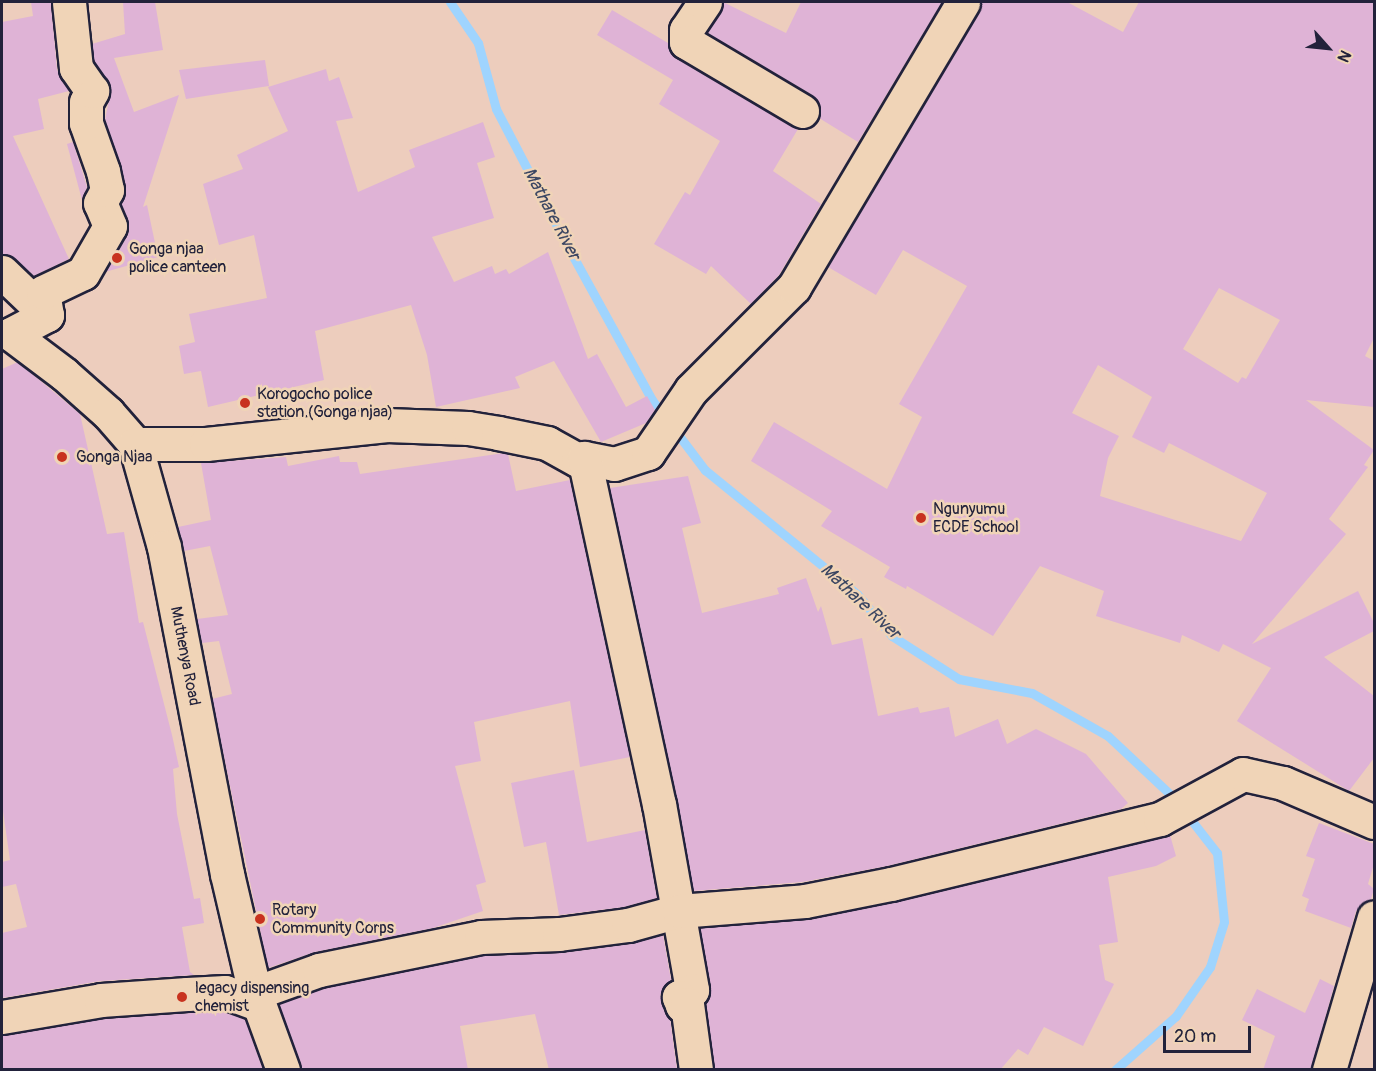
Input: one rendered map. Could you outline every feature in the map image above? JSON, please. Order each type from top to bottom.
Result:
[{"type":"street","points":[[47,315],[43,292],[83,273],[110,226],[100,203],[107,190],[103,171],[87,123],[86,102],[92,91],[76,68],[69,2]]},
{"type":"street","points":[[705,2],[686,30],[686,42],[802,111]]},
{"type":"street","points":[[135,444],[206,444],[387,424],[468,428],[547,443],[578,460],[584,458],[622,462],[648,453],[691,390],[794,286],[963,2]]},
{"type":"street","points":[[2,272],[47,315]]},
{"type":"street","name":"Muthenya Road","points":[[47,315],[10,334],[64,374],[108,413],[135,444],[164,547],[227,874],[256,998],[283,1070]]},
{"type":"street","points":[[584,458],[679,911],[692,990],[679,997],[682,1005],[687,1004],[696,1070]]},
{"type":"street","points":[[2,1017],[101,1000],[225,992],[256,998],[320,970],[481,937],[559,934],[628,925],[679,911],[806,901],[1160,819],[1243,774],[1283,783],[1374,822]]},
{"type":"street","points":[[1329,1070],[1374,917]]},
{"type":"building","points":[[31,2],[51,2],[57,70],[69,91],[38,99],[44,129],[13,136],[69,259],[34,276],[14,258],[2,254],[2,22],[33,16]]},
{"type":"building","points":[[123,2],[155,2],[163,50],[114,58],[134,112],[179,95],[143,207],[147,205],[158,257],[105,272],[129,227],[121,204],[125,187],[121,167],[105,120],[111,89],[94,61],[92,44],[125,34]]},
{"type":"building","points":[[723,2],[786,33],[801,2],[942,2],[858,142],[819,118],[819,102],[812,95],[707,33]]},
{"type":"building","points":[[982,2],[1067,2],[1123,32],[1139,2],[1374,2],[1374,338],[1365,356],[1374,361],[1374,407],[1306,400],[1374,450],[1364,465],[1368,467],[1329,519],[1346,534],[1252,644],[1358,591],[1374,623],[1374,631],[1324,657],[1374,696],[1374,758],[1349,791],[1237,721],[1271,668],[1223,644],[1219,652],[1182,635],[1180,643],[1096,616],[1104,591],[1040,566],[993,636],[907,586],[906,589],[884,577],[890,567],[821,526],[832,511],[751,461],[774,422],[887,489],[922,417],[899,404],[967,286],[903,250],[876,295],[828,267]],"holes":[[[1219,288],[1280,320],[1246,379],[1242,377],[1238,383],[1183,349]],[[1098,365],[1152,397],[1132,437],[1164,453],[1169,443],[1267,493],[1241,541],[1100,496],[1108,458],[1119,436],[1072,413]]]},
{"type":"building","points":[[612,10],[668,43],[676,58],[798,129],[773,171],[821,204],[779,275],[751,304],[711,266],[706,274],[654,244],[685,192],[690,195],[720,141],[659,104],[673,80],[597,35]]},
{"type":"building","points":[[265,60],[269,86],[186,99],[179,70]]},
{"type":"building","points":[[326,69],[329,81],[339,77],[353,118],[336,121],[358,192],[415,167],[409,150],[483,122],[495,157],[477,163],[494,218],[432,237],[454,282],[492,266],[495,274],[506,269],[509,274],[548,252],[588,359],[597,354],[626,407],[647,396],[655,410],[646,423],[601,442],[554,361],[515,377],[520,388],[436,407],[427,355],[411,305],[315,331],[324,380],[208,407],[201,371],[184,374],[179,346],[195,342],[189,314],[267,298],[254,235],[219,245],[203,184],[243,169],[237,155],[288,131],[268,87]]},
{"type":"building","points":[[73,142],[87,187],[82,200],[67,144]]},
{"type":"building","points":[[18,362],[80,414],[107,534],[124,532],[139,623],[143,622],[179,767],[173,769],[177,814],[194,899],[200,898],[204,923],[182,927],[190,972],[194,975],[100,981],[2,998],[2,933],[27,927],[16,884],[2,887],[2,862],[10,860],[2,804],[2,369]]},
{"type":"building","points":[[508,454],[516,491],[570,480],[630,757],[580,767],[570,701],[474,722],[481,761],[455,766],[486,882],[476,885],[483,911],[433,928],[315,952],[268,968],[212,699],[232,694],[219,641],[202,643],[197,619],[228,615],[210,546],[184,551],[178,527],[211,520],[201,463],[286,457],[288,466],[339,456],[340,462],[357,462],[360,474]]},
{"type":"building","points":[[688,476],[701,523],[682,528],[702,613],[779,594],[777,588],[806,578],[818,612],[821,606],[832,645],[862,638],[878,716],[918,707],[920,713],[949,707],[955,737],[998,719],[1007,744],[1036,729],[1086,754],[1128,803],[1121,809],[887,866],[802,882],[693,891],[610,488]]},
{"type":"building","points":[[574,770],[587,842],[645,830],[657,898],[624,907],[559,915],[546,842],[524,847],[511,783]]},
{"type":"building","points":[[1319,823],[1374,844],[1374,864],[1368,884],[1374,889],[1371,899],[1356,911],[1351,928],[1305,911],[1309,899],[1302,896],[1315,859],[1306,856]]},
{"type":"building","points":[[1170,835],[1176,856],[1156,866],[1108,877],[1118,942],[1099,945],[1105,980],[1114,984],[1083,1046],[1044,1027],[1028,1055],[1018,1049],[1000,1070],[714,1070],[706,1002],[710,987],[700,928],[807,920],[895,902]]},
{"type":"building","points":[[663,935],[671,980],[660,995],[670,1019],[677,1070],[549,1070],[535,1014],[460,1026],[468,1070],[301,1070],[279,1004],[324,988],[483,956],[561,953],[630,944]]},
{"type":"building","points":[[1320,979],[1334,986],[1311,1070],[1263,1070],[1275,1036],[1242,1020],[1257,989],[1305,1013]]},
{"type":"building","points":[[222,1011],[245,1019],[263,1070],[2,1070],[2,1035],[103,1019]]},
{"type":"waterway","name":"Mathare River","points":[[450,2],[478,43],[496,109],[569,249],[652,400],[705,470],[857,594],[892,636],[959,679],[1032,693],[1108,736],[1174,798],[1217,853],[1224,922],[1210,967],[1176,1016],[1115,1070]]},
{"type":"place","name":"Gonga njaa police canteen","points":[[117,258]]},
{"type":"place","name":"Korogocho police station (Gonga njaa)","points":[[245,403]]},
{"type":"place","name":"Gonga Njaa","points":[[62,457]]},
{"type":"place","name":"Ngunyumu ECDE School","points":[[921,518]]},
{"type":"place","name":"Rotary Community Corps","points":[[260,919]]},
{"type":"place","name":"legacy dispensing chemist","points":[[182,997]]}]
